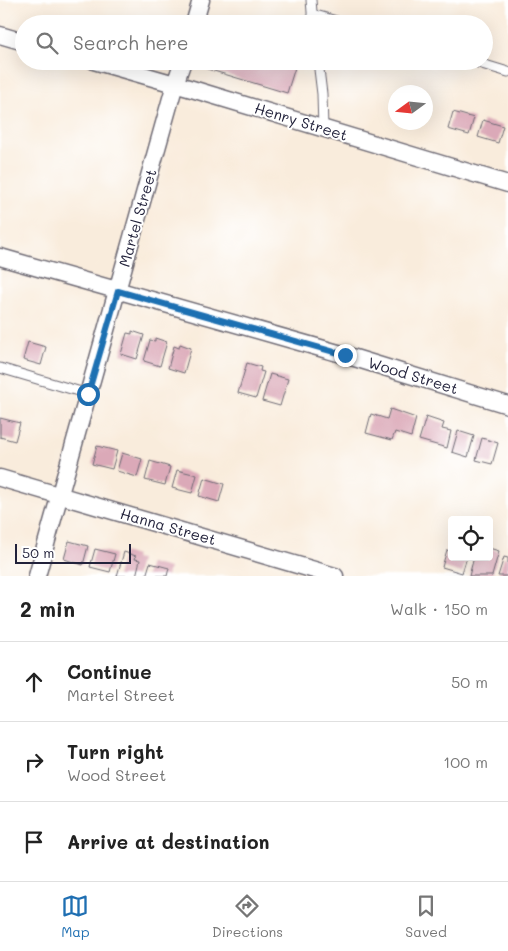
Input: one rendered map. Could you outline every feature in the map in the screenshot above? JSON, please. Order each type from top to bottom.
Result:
[{"type":"street","points":[[197,15],[201,0]]},
{"type":"street","points":[[0,35],[15,39]]},
{"type":"street","name":"Henry Street","points":[[126,70],[508,184]]},
{"type":"street","name":"Martel Street","points":[[37,576],[180,70]]},
{"type":"street","name":"Wood Street","points":[[0,257],[345,355],[508,405]]},
{"type":"street","name":"Hanna Street","points":[[0,478],[335,576]]},
{"type":"lane","points":[[312,0],[312,14],[316,15]]},
{"type":"lane","points":[[493,67],[508,72]]},
{"type":"lane","points":[[319,70],[324,129]]},
{"type":"lane","points":[[0,368],[88,394]]},
{"type":"building","points":[[211,70],[294,70],[287,93]]},
{"type":"building","points":[[453,112],[474,118],[469,135],[448,129]]},
{"type":"building","points":[[483,120],[503,126],[498,143],[478,137]]},
{"type":"building","points":[[132,331],[144,335],[137,359],[121,354],[127,333],[132,334]]},
{"type":"building","points":[[155,338],[167,342],[160,366],[144,361],[150,340],[155,341]]},
{"type":"building","points":[[28,342],[46,347],[41,365],[23,360]]},
{"type":"building","points":[[180,344],[191,348],[184,373],[168,368],[174,346],[179,348]]},
{"type":"building","points":[[247,363],[261,367],[260,371],[264,372],[256,398],[238,393]]},
{"type":"building","points":[[270,374],[288,379],[280,406],[262,401]]},
{"type":"building","points":[[390,409],[416,418],[411,437],[395,432],[392,440],[366,433],[371,414],[387,419]]},
{"type":"building","points":[[426,417],[444,423],[442,429],[451,431],[447,448],[419,440]]},
{"type":"building","points":[[0,418],[20,423],[15,441],[0,437]]},
{"type":"building","points":[[458,431],[474,436],[468,457],[452,452]]},
{"type":"building","points":[[482,438],[498,443],[492,464],[476,460]]},
{"type":"building","points":[[97,446],[117,451],[112,469],[92,464]]},
{"type":"building","points":[[122,453],[142,459],[137,477],[117,471]]},
{"type":"building","points":[[150,461],[170,467],[165,485],[145,480]]},
{"type":"building","points":[[177,470],[197,475],[192,493],[172,488]]},
{"type":"building","points":[[204,478],[224,484],[219,502],[199,496]]},
{"type":"building","points":[[69,541],[88,546],[83,565],[64,559]]},
{"type":"building","points":[[95,549],[115,554],[110,572],[90,567]]},
{"type":"building","points":[[493,549],[499,551],[492,576],[469,576],[473,561],[493,561]]},
{"type":"building","points":[[447,550],[448,561],[466,561],[462,573],[442,567]]},
{"type":"building","points":[[124,552],[136,556],[135,559],[140,560],[136,576],[117,576]]},
{"type":"building","points":[[504,557],[508,558],[508,576],[498,576]]},
{"type":"building","points":[[150,563],[169,568],[167,576],[146,576]]},
{"type":"route","points":[[88,394],[118,291],[345,355]]}]
